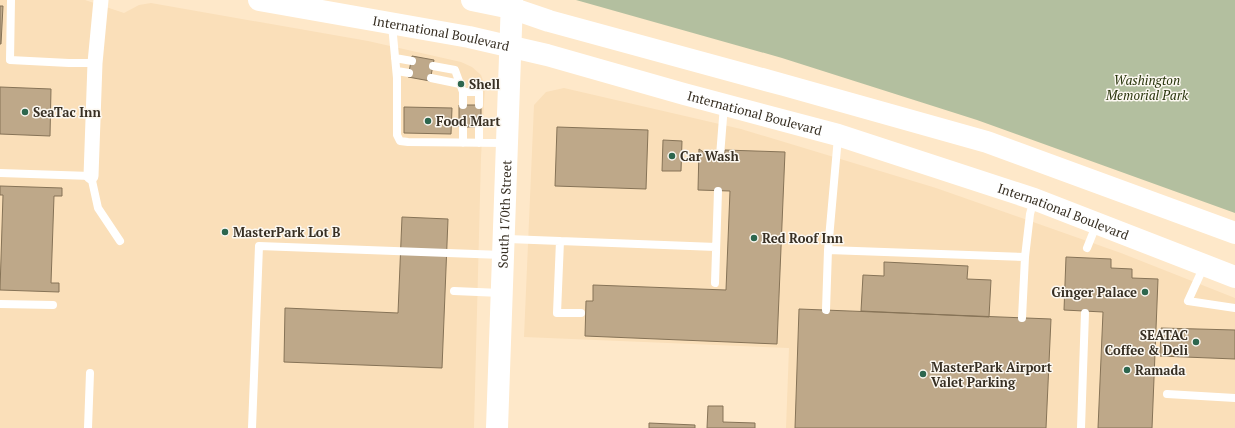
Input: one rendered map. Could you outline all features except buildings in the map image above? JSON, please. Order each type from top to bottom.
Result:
[{"type":"main road","name":"International Boulevard","points":[[259,0],[469,37],[550,56],[838,135],[1034,199],[1235,277]]},
{"type":"main road","points":[[472,0],[511,4],[549,21],[987,142],[1235,233]]},
{"type":"main road","name":"South 170th Street","points":[[497,428],[511,4]]},
{"type":"street","points":[[91,176],[95,63],[101,0]]},
{"type":"lane","points":[[10,0],[10,60],[95,63]]},
{"type":"lane","points":[[392,24],[397,71],[397,135],[400,141],[506,144]]},
{"type":"lane","points":[[395,58],[412,61]]},
{"type":"lane","points":[[433,66],[455,70],[461,88],[463,105]]},
{"type":"lane","points":[[397,71],[409,73]]},
{"type":"lane","points":[[431,78],[479,92],[479,105]]},
{"type":"lane","points":[[720,156],[724,104]]},
{"type":"lane","points":[[463,127],[463,143]]},
{"type":"lane","points":[[479,127],[479,143]]},
{"type":"lane","points":[[826,310],[828,250],[838,135]]},
{"type":"lane","points":[[0,173],[91,176],[98,208],[120,241]]},
{"type":"lane","points":[[715,283],[718,190]]},
{"type":"lane","points":[[1022,318],[1025,257],[1030,214],[1034,199]]},
{"type":"lane","points":[[1087,248],[1097,223]]},
{"type":"lane","points":[[560,241],[557,313],[580,314]]},
{"type":"lane","points":[[252,428],[259,246],[503,247],[560,241],[716,247]]},
{"type":"lane","points":[[828,250],[1025,257]]},
{"type":"lane","points":[[1204,265],[1188,301],[1235,308]]},
{"type":"lane","points":[[454,291],[501,293]]},
{"type":"lane","points":[[0,304],[53,304]]},
{"type":"lane","points":[[1081,428],[1085,313]]},
{"type":"lane","points":[[88,428],[90,373]]},
{"type":"lane","points":[[1167,394],[1235,398]]},
{"type":"shaded area","name":"MasterPark Lot B","points":[[0,0],[85,0],[124,13],[139,5],[151,3],[368,41],[461,62],[472,67],[481,75],[485,86],[481,157],[474,428],[0,428]]},
{"type":"shaded area","points":[[564,88],[741,129],[936,188],[1121,253],[1235,298],[1235,428],[786,428],[789,348],[524,337],[534,105],[546,92]]},
{"type":"green space","name":"Washington Memorial Park","points":[[576,0],[1235,0],[1235,213],[977,120],[782,58]]},
{"type":"place","name":"Shell","points":[[461,84]]},
{"type":"place","name":"SeaTac Inn","points":[[25,112]]},
{"type":"place","name":"Food Mart","points":[[428,121]]},
{"type":"place","name":"Car Wash","points":[[672,156]]},
{"type":"place","name":"MasterPark Lot B","points":[[225,232]]},
{"type":"place","name":"Red Roof Inn","points":[[754,238]]},
{"type":"place","name":"Ginger Palace","points":[[1145,292]]},
{"type":"place","name":"SEATAC Coffee & Deli","points":[[1196,342]]},
{"type":"place","name":"Ramada","points":[[1127,370]]},
{"type":"place","name":"MasterPark Airport Valet Parking","points":[[923,374]]}]
